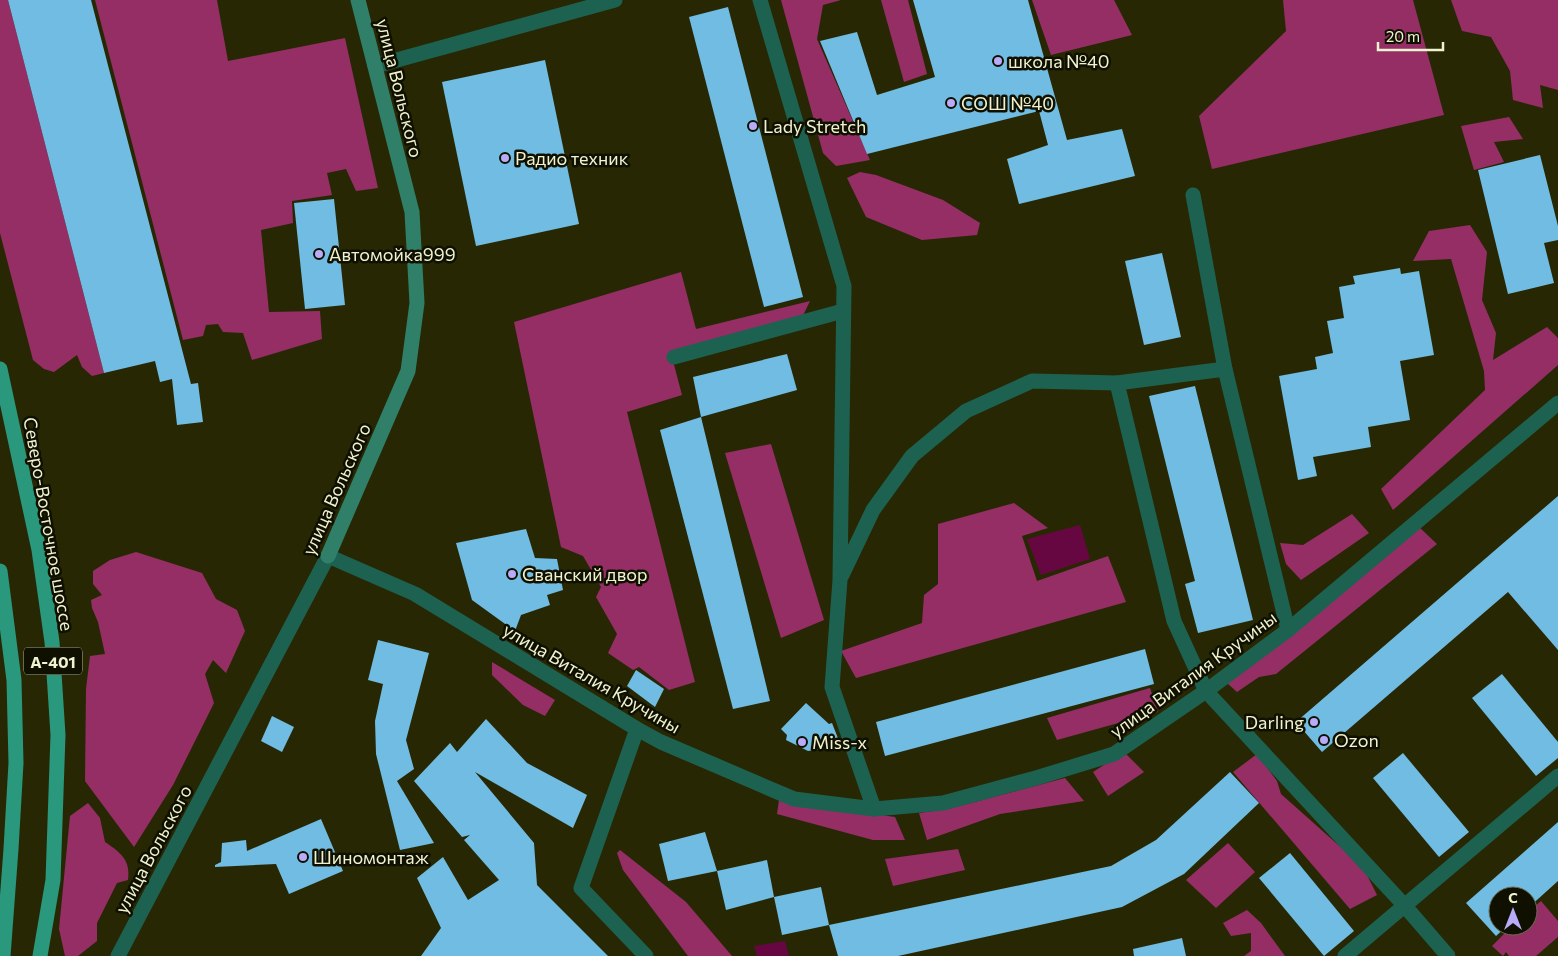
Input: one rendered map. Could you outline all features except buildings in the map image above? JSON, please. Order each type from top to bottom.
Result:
[{"type":"main road","name":"улица Вольского","points":[[328,556],[408,371],[418,303],[412,212],[358,0]]},
{"type":"main road","name":"Северо-Восточное шоссе","points":[[0,369],[39,550],[52,642],[58,735],[53,880],[40,956]]},
{"type":"main road","name":"А-401","points":[[0,571],[14,680],[16,763],[3,956]]},
{"type":"street","points":[[375,66],[616,0]]},
{"type":"street","points":[[760,0],[844,286],[840,580],[832,687],[874,809]]},
{"type":"street","points":[[1193,195],[1225,369],[1288,630]]},
{"type":"street","points":[[674,357],[844,311]]},
{"type":"street","points":[[840,580],[873,510],[912,456],[966,410],[1032,381],[1117,383],[1225,369]]},
{"type":"street","points":[[1117,383],[1174,621],[1206,690],[1404,905],[1448,956]]},
{"type":"street","name":"улица Виталия Кручины","points":[[328,556],[415,594],[660,742],[794,799],[874,809],[944,803],[1114,754],[1288,630],[1555,412]]},
{"type":"street","name":"улица Вольского","points":[[118,956],[328,556]]},
{"type":"street","points":[[637,729],[581,888],[646,956]]},
{"type":"street","points":[[1345,956],[1558,776]]},
{"type":"shaded area","points":[[0,0],[8,0],[104,373],[92,376],[82,367],[77,355],[54,372],[44,369],[33,360],[0,233]]},
{"type":"shaded area","points":[[95,0],[217,0],[228,61],[345,38],[378,188],[356,191],[346,169],[327,173],[332,195],[292,201],[293,223],[261,230],[269,312],[320,311],[322,339],[252,360],[243,333],[223,332],[218,324],[206,325],[203,336],[183,340]]},
{"type":"shaded area","points":[[781,0],[841,0],[823,5],[817,39],[870,160],[836,166],[823,153]]},
{"type":"shaded area","points":[[881,0],[908,0],[927,74],[904,82]]},
{"type":"shaded area","points":[[1032,0],[1114,0],[1132,35],[1051,55]]},
{"type":"shaded area","points":[[1283,0],[1413,0],[1444,115],[1212,169],[1199,116],[1286,31]]},
{"type":"shaded area","points":[[1451,0],[1558,0],[1558,90],[1540,85],[1543,108],[1513,100],[1510,71],[1491,37],[1462,31]]},
{"type":"shaded area","points":[[1509,117],[1523,139],[1494,142],[1504,162],[1474,170],[1461,126]]},
{"type":"shaded area","points":[[860,172],[876,175],[943,200],[980,223],[977,235],[922,240],[866,217],[847,178]]},
{"type":"shaded area","points":[[1470,225],[1487,252],[1482,300],[1496,333],[1493,360],[1547,327],[1558,338],[1558,365],[1393,510],[1381,489],[1485,390],[1484,371],[1451,259],[1413,261],[1429,231]]},
{"type":"shaded area","points":[[681,272],[696,329],[810,301],[797,328],[673,361],[682,395],[627,412],[695,682],[669,690],[639,667],[633,670],[608,653],[617,634],[596,597],[601,587],[583,556],[561,547],[514,322]]},
{"type":"shaded area","points":[[771,444],[824,620],[781,638],[725,453]]},
{"type":"shaded area","points":[[1014,503],[1048,528],[1022,536],[1037,581],[1108,556],[1126,602],[856,678],[841,651],[922,623],[924,595],[938,584],[938,524]]},
{"type":"shaded area","points":[[1352,514],[1369,533],[1301,580],[1286,564],[1280,543],[1303,545]]},
{"type":"shaded area","points":[[1080,525],[1090,559],[1041,575],[1027,539]]},
{"type":"shaded area","points":[[1418,526],[1437,544],[1276,674],[1259,677],[1237,692],[1227,683]]},
{"type":"shaded area","points":[[136,552],[202,573],[216,599],[237,610],[245,631],[226,673],[213,660],[205,674],[214,703],[173,785],[134,847],[85,781],[86,689],[90,656],[105,654],[98,622],[92,608],[91,600],[102,595],[93,584],[93,571],[110,560]]},
{"type":"shaded area","points":[[492,662],[555,700],[545,716],[523,705],[492,675]]},
{"type":"shaded area","points":[[1150,688],[1158,712],[1057,740],[1047,718]]},
{"type":"shaded area","points":[[1124,752],[1144,772],[1108,796],[1093,772]]},
{"type":"shaded area","points":[[1257,754],[1277,781],[1281,794],[1363,867],[1377,895],[1350,909],[1233,772]]},
{"type":"shaded area","points":[[1065,778],[1084,801],[1000,814],[927,840],[919,813],[948,809]]},
{"type":"shaded area","points":[[779,800],[895,817],[905,840],[873,840],[777,814]]},
{"type":"shaded area","points":[[88,803],[100,818],[105,842],[120,853],[126,862],[128,880],[117,883],[97,923],[97,941],[78,956],[65,956],[59,929],[70,816]]},
{"type":"shaded area","points":[[1228,843],[1255,872],[1216,908],[1186,880]]},
{"type":"shaded area","points":[[958,849],[965,870],[893,886],[885,859]]},
{"type":"shaded area","points":[[620,850],[686,902],[732,956],[688,956],[623,870],[617,853]]},
{"type":"shaded area","points":[[1541,901],[1558,921],[1558,937],[1536,956],[1509,956],[1506,952],[1503,956],[1492,946],[1502,936],[1538,936],[1538,904]]},
{"type":"shaded area","points":[[1247,910],[1261,923],[1285,956],[1244,956],[1251,951],[1251,933],[1231,936],[1223,923]]},
{"type":"shaded area","points":[[785,941],[789,956],[757,956],[754,946]]},
{"type":"place","name":"школа №40","points":[[998,61]]},
{"type":"place","name":"СОШ №40","points":[[951,103]]},
{"type":"place","name":"Lady Stretch","points":[[753,126]]},
{"type":"place","name":"Радио техник","points":[[505,158]]},
{"type":"place","name":"Автомойка999","points":[[319,254]]},
{"type":"place","name":"Сванский двор","points":[[512,574]]},
{"type":"place","name":"Darling","points":[[1314,722]]},
{"type":"place","name":"Ozon","points":[[1324,740]]},
{"type":"place","name":"Miss-x","points":[[802,742]]},
{"type":"place","name":"Шиномонтаж","points":[[303,857]]}]
